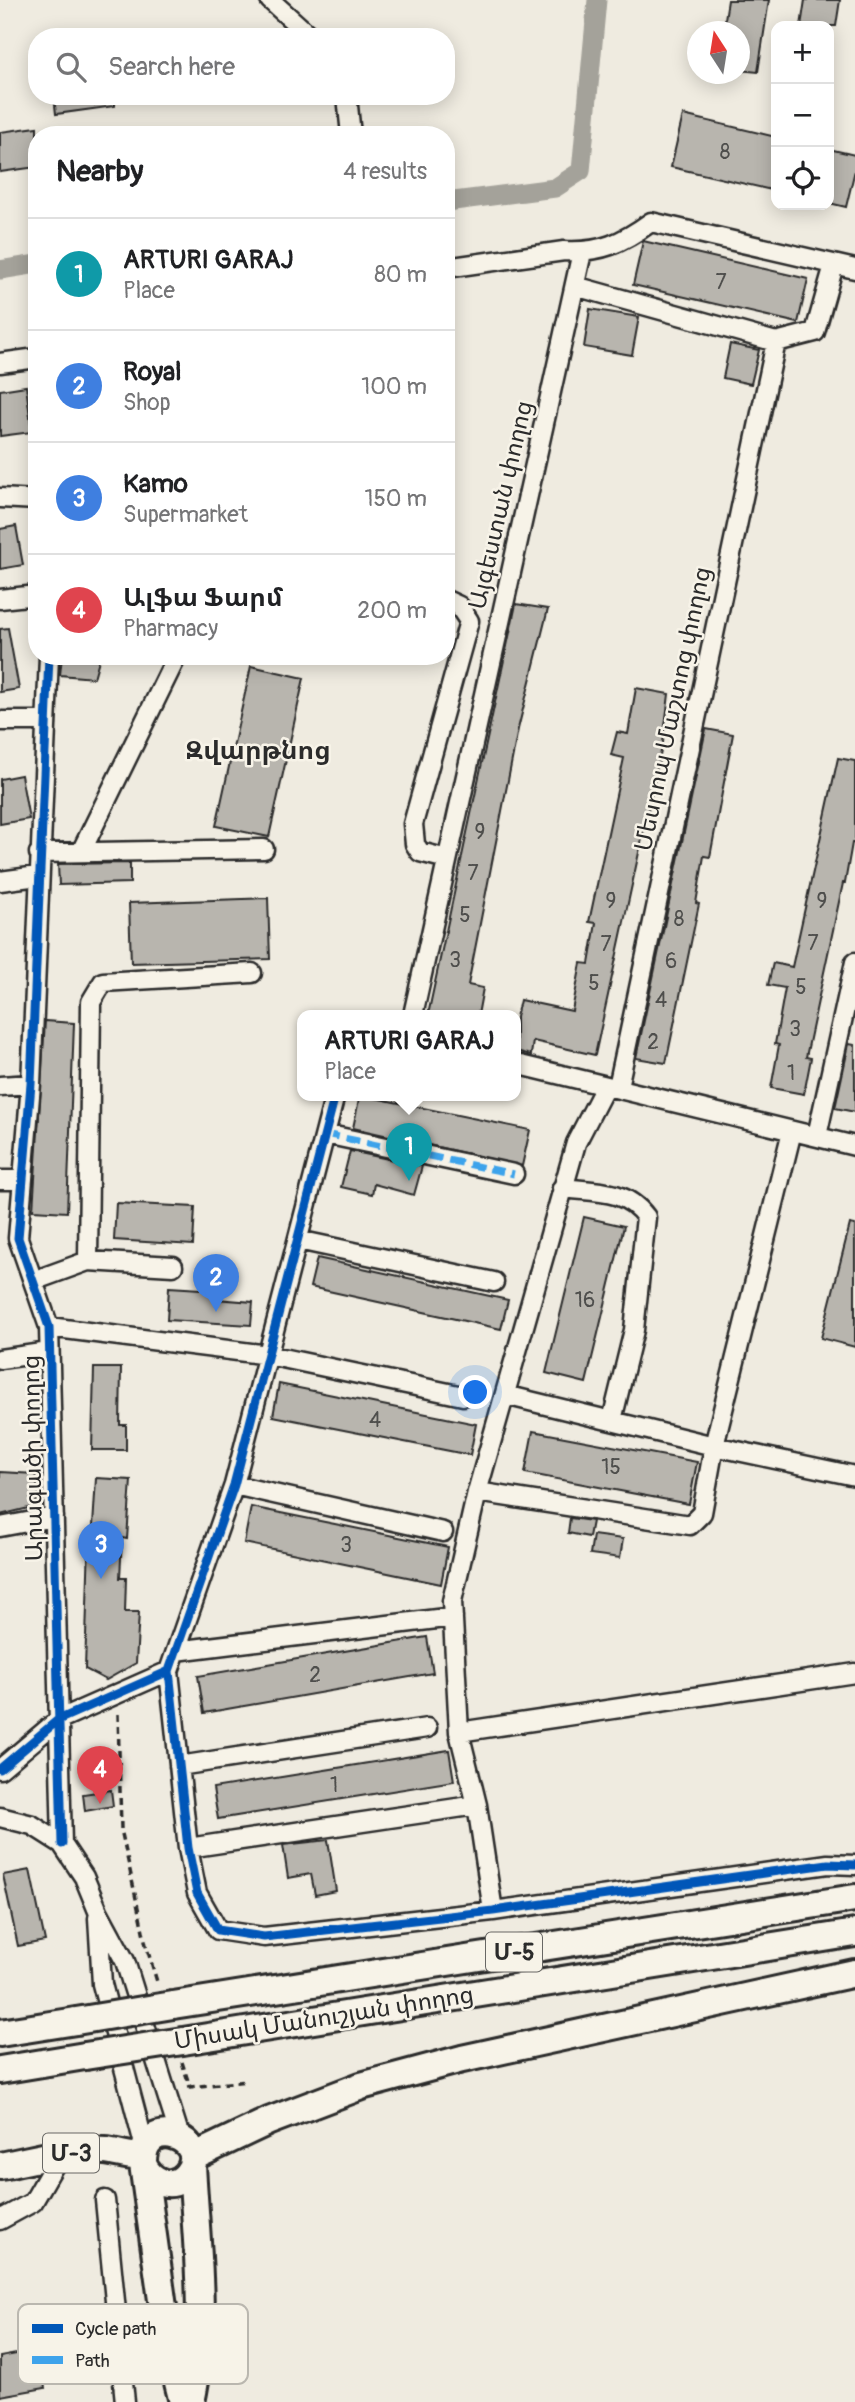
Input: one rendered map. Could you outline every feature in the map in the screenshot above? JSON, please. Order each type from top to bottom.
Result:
[{"type":"highway","name":"Միսակ Մանուշյան փողոց","points":[[0,2033],[76,2021],[166,1996],[855,1898]]},
{"type":"highway","name":"Միսակ Մանուշյան փողոց","points":[[0,2070],[85,2056],[182,2049],[855,1933]]},
{"type":"highway","points":[[188,2153],[361,2086],[462,2059],[855,1973]]},
{"type":"highway","points":[[163,2304],[144,2156],[150,2141],[165,2134],[188,2153],[198,2304]]},
{"type":"highway","name":"Մ-3","points":[[0,2166],[60,2154],[104,2151],[130,2157],[144,2156]]},
{"type":"highway","points":[[144,2156],[152,2178],[167,2183],[182,2179],[188,2153]]},
{"type":"highway","points":[[178,2384],[183,2402]]},
{"type":"highway","points":[[191,2402],[195,2384]]},
{"type":"street","points":[[270,0],[301,28]]},
{"type":"street","points":[[348,105],[350,126]]},
{"type":"street","points":[[455,267],[564,251],[582,252],[622,243],[651,222],[855,269]]},
{"type":"street","name":"Այգեստան փողոց","points":[[414,1010],[582,252]]},
{"type":"street","points":[[575,286],[776,342],[815,332],[834,265]]},
{"type":"street","name":"Մեսրոպ Մաշտոց փողոց","points":[[493,1911],[477,1805],[459,1732],[452,1601],[477,1492],[562,1188],[576,1143],[611,1087],[776,342]]},
{"type":"street","points":[[0,363],[28,359]]},
{"type":"street","points":[[0,498],[28,500]]},
{"type":"street","points":[[0,599],[28,597]]},
{"type":"street","points":[[447,859],[420,852],[415,844],[413,824],[469,621],[455,604]]},
{"type":"street","name":"Արագածի փողոց","points":[[49,665],[31,1084],[18,1238],[49,1327],[62,1844]]},
{"type":"street","points":[[81,852],[173,665]]},
{"type":"street","points":[[0,721],[46,721]]},
{"type":"street","points":[[39,852],[264,849]]},
{"type":"street","points":[[0,881],[38,876]]},
{"type":"street","points":[[817,1136],[855,962]]},
{"type":"street","points":[[88,1261],[91,1002],[103,982],[252,973]]},
{"type":"street","points":[[521,1065],[855,1146]]},
{"type":"street","points":[[0,1086],[31,1084]]},
{"type":"street","points":[[333,1101],[234,1485],[169,1671],[188,1848],[197,1893],[218,1930],[264,1937],[493,1911],[828,1864],[855,1865]]},
{"type":"street","points":[[477,1492],[690,1525],[702,1513],[713,1446],[792,1131]]},
{"type":"street","points":[[325,1134],[514,1174]]},
{"type":"street","points":[[0,1180],[23,1180]]},
{"type":"street","points":[[562,1188],[617,1195],[635,1202],[646,1217],[634,1330],[612,1420]]},
{"type":"street","points":[[298,1240],[494,1282]]},
{"type":"street","points":[[33,1281],[88,1261],[173,1266]]},
{"type":"street","points":[[49,1327],[268,1355],[463,1396]]},
{"type":"street","points":[[0,1359],[50,1352]]},
{"type":"street","points":[[505,1395],[713,1446],[855,1476]]},
{"type":"street","points":[[234,1485],[443,1532]]},
{"type":"street","points":[[0,1527],[54,1517]]},
{"type":"street","points":[[176,1651],[453,1618]]},
{"type":"street","points":[[0,1769],[58,1720],[169,1671]]},
{"type":"street","points":[[459,1732],[855,1673]]},
{"type":"street","points":[[179,1766],[427,1728]]},
{"type":"street","points":[[188,1848],[477,1805]]},
{"type":"street","points":[[0,1817],[32,1825],[62,1844],[84,1877],[124,1961],[188,2153]]},
{"type":"street","points":[[98,1911],[102,1984],[144,2156]]},
{"type":"street","points":[[0,2220],[33,2202],[60,2154]]},
{"type":"street","points":[[105,2200],[115,2304]]},
{"type":"street","points":[[123,2384],[125,2402]]},
{"type":"path","points":[[117,1694],[121,1829],[146,1945],[166,1996]]},
{"type":"path","points":[[182,2049],[190,2087],[247,2081]]},
{"type":"building","points":[[728,0],[769,0],[758,72],[750,71],[750,21],[725,21]]},
{"type":"building","points":[[805,0],[840,0],[836,26],[834,21],[802,21]]},
{"type":"building","points":[[55,105],[115,105],[115,106],[56,114]]},
{"type":"building","points":[[683,115],[771,136],[771,190],[671,167]]},
{"type":"building","points":[[28,128],[28,168],[0,172],[0,132]]},
{"type":"building","points":[[834,150],[855,155],[855,170],[846,207],[834,204]]},
{"type":"building","points":[[643,241],[808,279],[798,323],[633,285]]},
{"type":"building","points":[[590,309],[639,317],[632,355],[584,347]]},
{"type":"building","points":[[730,344],[759,350],[751,384],[723,378]]},
{"type":"building","points":[[26,386],[28,432],[0,436],[0,390]]},
{"type":"building","points":[[16,526],[23,565],[0,569],[0,529]]},
{"type":"building","points":[[516,604],[548,609],[518,729],[468,985],[483,988],[479,1010],[429,1010]]},
{"type":"building","points":[[8,628],[19,689],[0,692],[0,629]]},
{"type":"building","points":[[61,665],[98,665],[94,678],[60,675]]},
{"type":"building","points":[[251,666],[304,678],[269,837],[216,826]]},
{"type":"building","points":[[636,688],[669,694],[663,742],[595,1055],[533,1041],[531,1055],[521,1052],[521,1010],[518,1010],[520,1000],[572,1011],[581,963],[589,964],[596,923],[589,922],[624,758],[611,755],[617,732],[628,734]]},
{"type":"building","points":[[706,729],[733,734],[710,857],[704,856],[696,903],[699,904],[666,1063],[636,1058]]},
{"type":"building","points":[[838,758],[855,761],[855,843],[852,843],[806,1057],[811,1058],[804,1094],[771,1088],[779,1045],[775,1044],[785,988],[768,985],[773,963],[792,967]]},
{"type":"building","points":[[21,775],[29,819],[0,824],[0,779]]},
{"type":"building","points":[[130,863],[130,883],[59,885],[58,864]]},
{"type":"building","points":[[268,898],[270,959],[131,963],[129,903]]},
{"type":"building","points":[[45,1021],[74,1023],[67,1212],[33,1210]]},
{"type":"building","points":[[849,1044],[855,1045],[855,1112],[835,1108]]},
{"type":"building","points":[[359,1101],[389,1101],[530,1130],[522,1166],[353,1128]]},
{"type":"building","points":[[350,1151],[422,1166],[414,1195],[374,1184],[372,1194],[341,1187]]},
{"type":"building","points":[[116,1203],[195,1207],[193,1245],[114,1240]]},
{"type":"building","points":[[584,1217],[624,1226],[586,1383],[546,1373]]},
{"type":"building","points":[[850,1224],[855,1225],[855,1347],[821,1338]]},
{"type":"building","points":[[317,1258],[508,1300],[501,1329],[310,1287]]},
{"type":"building","points":[[169,1287],[217,1290],[216,1299],[253,1302],[251,1325],[167,1320]]},
{"type":"building","points":[[94,1368],[121,1368],[120,1425],[126,1425],[126,1450],[92,1450]]},
{"type":"building","points":[[279,1384],[476,1424],[470,1455],[273,1416]]},
{"type":"building","points":[[533,1431],[697,1462],[689,1504],[525,1473]]},
{"type":"building","points":[[0,1472],[35,1474],[39,1497],[33,1507],[0,1515]]},
{"type":"building","points":[[96,1478],[131,1480],[127,1539],[122,1538],[120,1578],[126,1578],[125,1612],[139,1612],[136,1663],[106,1680],[85,1669],[89,1542],[92,1542]]},
{"type":"building","points":[[251,1507],[448,1547],[441,1584],[244,1543]]},
{"type":"building","points":[[570,1518],[592,1521],[589,1537],[568,1533]]},
{"type":"building","points":[[593,1535],[623,1539],[620,1558],[590,1554]]},
{"type":"building","points":[[427,1637],[433,1673],[204,1713],[198,1676]]},
{"type":"building","points":[[449,1750],[454,1781],[218,1819],[213,1788]]},
{"type":"building","points":[[111,1790],[113,1806],[85,1811],[83,1794]]},
{"type":"building","points":[[328,1840],[336,1891],[315,1895],[311,1874],[288,1878],[283,1845]]},
{"type":"building","points":[[30,1870],[45,1941],[18,1946],[3,1875]]},
{"type":"building","points":[[18,2354],[18,2384],[44,2384],[45,2388],[0,2396],[0,2357]]},
{"type":"waterway","points":[[455,201],[555,188],[581,171],[597,0]]},
{"type":"waterway","points":[[0,270],[28,265]]},
{"type":"marked path","points":[[325,1134],[514,1174]]},
{"type":"cycle path","points":[[49,665],[31,1084],[18,1238],[49,1327],[62,1844]]},
{"type":"cycle path","points":[[0,1769],[58,1720],[169,1671],[234,1485],[333,1101]]},
{"type":"cycle path","points":[[169,1671],[188,1848],[197,1893],[218,1930],[264,1937],[493,1911],[828,1864],[855,1865]]},
{"type":"place","name":"ARTURI GARAJ","points":[[409,1181]]},
{"type":"place","name":"Royal","points":[[216,1312]]},
{"type":"place","name":"Kamo","points":[[101,1579]]},
{"type":"place","name":"Ալֆա Ֆարմ","points":[[100,1804]]},
{"type":"district","name":"Զվարթնոց","points":[[258,751]]}]
